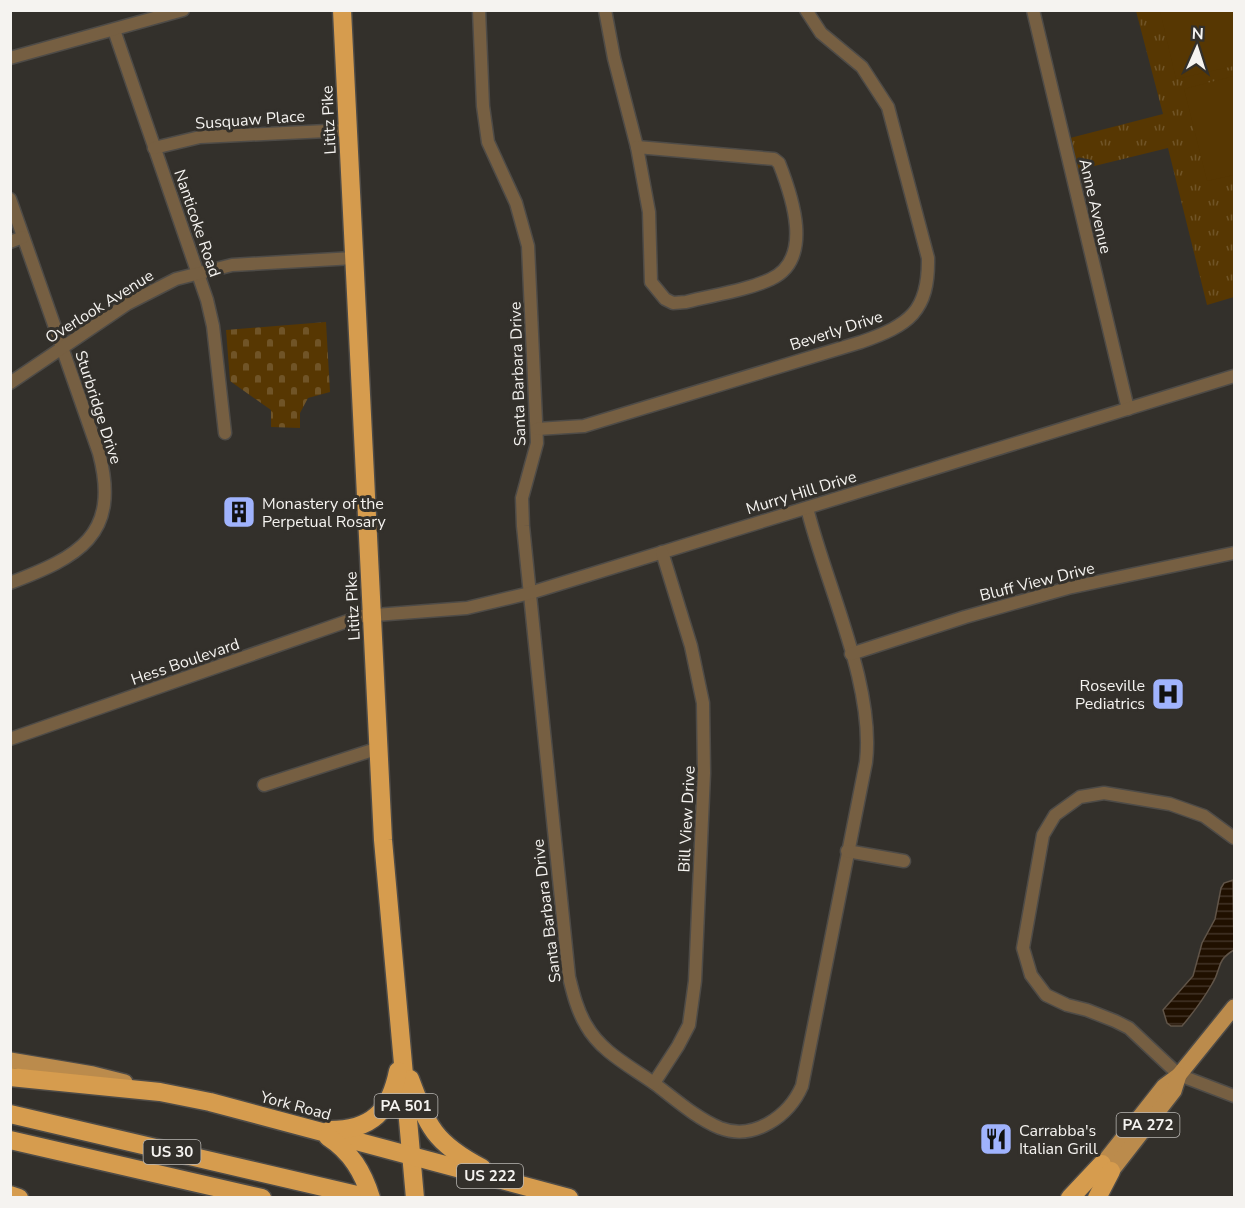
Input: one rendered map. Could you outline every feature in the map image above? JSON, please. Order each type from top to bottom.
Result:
[{"type":"highway","name":"Lititz Pike","points":[[342,10],[383,842],[415,1197]]},
{"type":"highway","points":[[307,1128],[346,1129],[374,1118],[387,1106],[394,1091],[401,1055]]},
{"type":"highway","points":[[401,1055],[427,1124],[434,1133],[464,1158],[515,1182]]},
{"type":"highway","points":[[10,1077],[160,1092]]},
{"type":"highway","name":"York Road","points":[[160,1092],[569,1197]]},
{"type":"highway","name":"US 30","points":[[10,1113],[371,1197]]},
{"type":"highway","points":[[307,1128],[340,1146],[358,1166],[371,1197]]},
{"type":"highway","name":"US 30","points":[[10,1140],[262,1197]]},
{"type":"highway","points":[[1073,1197],[1107,1168]]},
{"type":"highway","points":[[1097,1197],[1107,1168]]},
{"type":"highway","points":[[10,1194],[19,1197]]},
{"type":"main road","name":"PA 272","points":[[1092,1197],[1107,1168],[1174,1092],[1179,1075],[1234,1007]]},
{"type":"main road","name":"York Road","points":[[10,1060],[93,1074],[160,1092]]},
{"type":"street","points":[[10,58],[183,10]]},
{"type":"street","name":"Santa Barbara Drive","points":[[479,10],[486,131],[495,159],[523,221],[528,246],[537,450],[522,503],[562,922],[574,997],[586,1025],[603,1046],[702,1118],[731,1131],[764,1125],[782,1116],[790,1106],[804,1077],[866,762],[868,729],[861,688],[807,508]]},
{"type":"street","points":[[605,10],[614,58],[637,147],[649,212],[651,282],[665,299],[673,303],[686,302],[772,279],[785,268],[795,249],[798,235],[779,163],[774,159],[637,147]]},
{"type":"street","name":"Beverly Drive","points":[[537,429],[584,426],[861,342],[896,328],[922,301],[928,282],[928,258],[888,107],[862,67],[821,33],[806,10]]},
{"type":"street","name":"Anne Avenue","points":[[1033,10],[1128,409]]},
{"type":"street","name":"Nanticoke Road","points":[[114,30],[198,273],[213,326],[225,434]]},
{"type":"street","name":"Susquaw Place","points":[[154,148],[200,137],[348,130]]},
{"type":"street","name":"Sturbridge Drive","points":[[10,199],[103,469],[104,506],[91,536],[76,553],[51,567],[10,583]]},
{"type":"street","points":[[10,242],[23,237]]},
{"type":"street","name":"Overlook Avenue","points":[[10,383],[154,288],[198,273],[262,262],[354,258]]},
{"type":"street","name":"Murry Hill Drive","points":[[372,615],[467,608],[530,593],[1234,376]]},
{"type":"street","name":"Bill View Drive","points":[[654,1083],[678,1046],[690,1020],[695,981],[705,742],[703,703],[697,668],[662,552]]},
{"type":"street","name":"Bluff View Drive","points":[[851,654],[965,617],[1068,588],[1234,553]]},
{"type":"street","name":"Hess Boulevard","points":[[10,739],[362,616],[372,615]]},
{"type":"street","points":[[264,785],[379,748]]},
{"type":"street","points":[[1234,838],[1191,810],[1104,793],[1080,797],[1067,805],[1046,828],[1040,847],[1023,948],[1025,961],[1036,984],[1056,1001],[1101,1014],[1128,1028],[1179,1075],[1234,1096]]},
{"type":"street","points":[[847,851],[904,861]]},
{"type":"green space","points":[[1136,11],[1234,11],[1234,297],[1207,305],[1168,148],[1078,170],[1070,138],[1163,114]]},
{"type":"green space","points":[[1160,11],[1234,11],[1234,66],[1176,79]]},
{"type":"green space","points":[[1234,76],[1234,175],[1207,181],[1184,89]]},
{"type":"green space","points":[[326,322],[330,392],[308,398],[300,413],[300,428],[271,427],[271,410],[230,381],[226,330]]},
{"type":"shaded area","points":[[1233,880],[1234,950],[1221,962],[1209,989],[1182,1026],[1171,1026],[1167,1023],[1163,1010],[1193,976],[1202,943],[1215,919],[1221,888],[1224,883]]},
{"type":"place","name":"Monastery of the Perpetual Rosary","points":[[239,512]]},
{"type":"place","name":"Roseville Pediatrics","points":[[1168,694]]},
{"type":"place","name":"Carrabba's Italian Grill","points":[[996,1139]]}]
